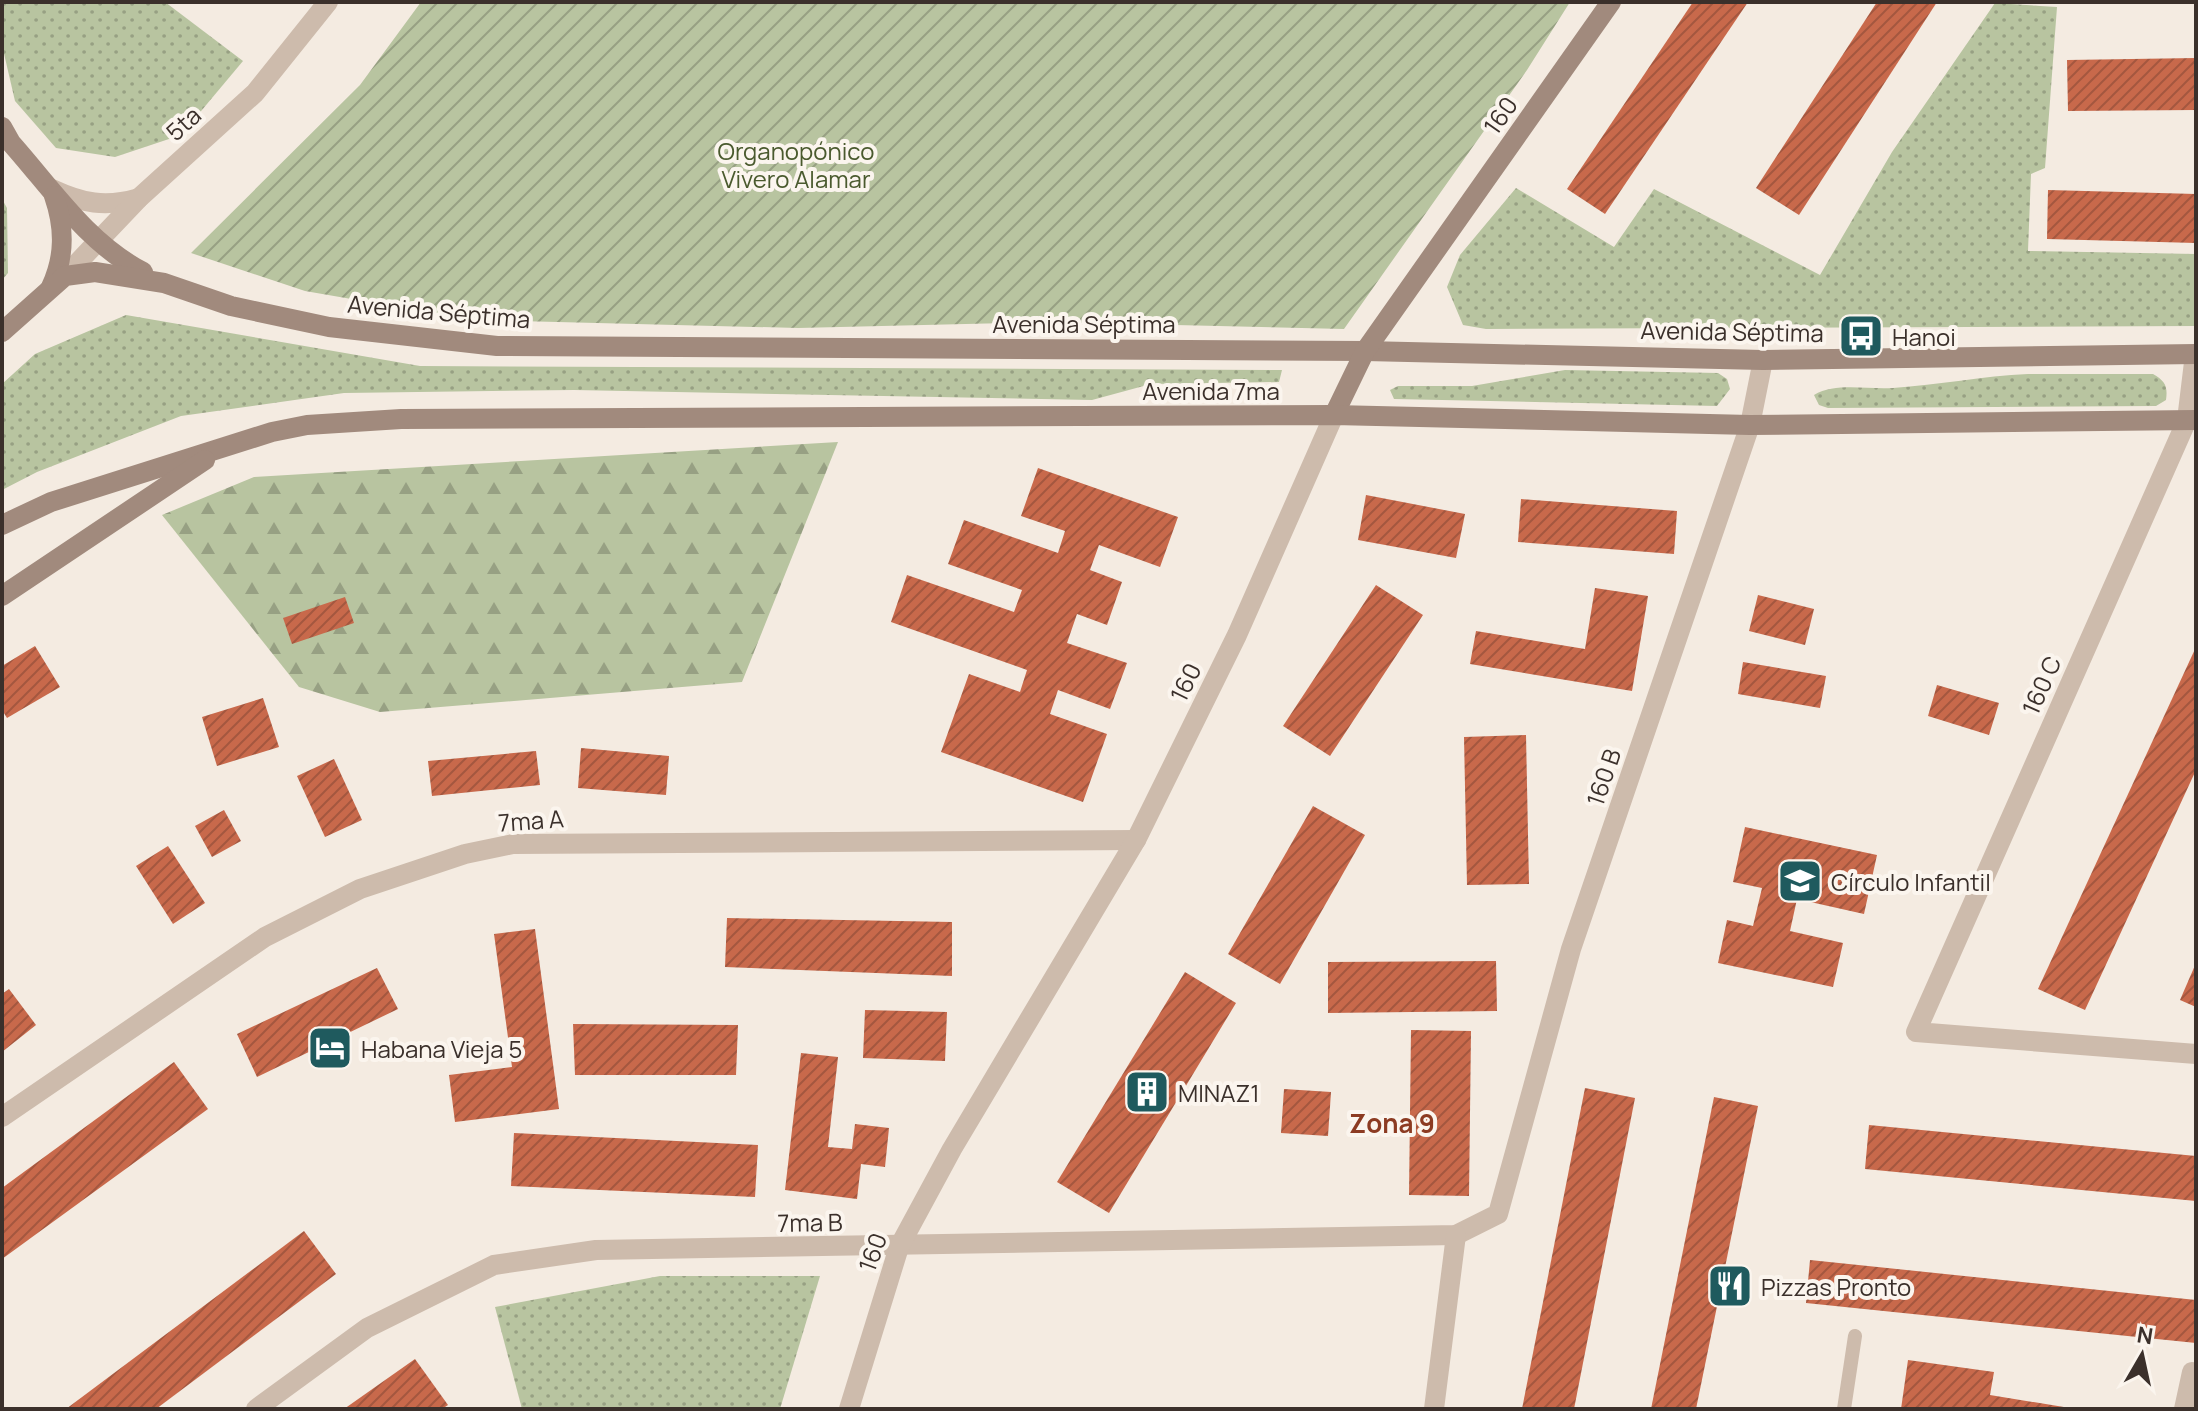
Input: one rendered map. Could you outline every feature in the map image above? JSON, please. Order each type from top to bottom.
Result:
[{"type":"main road","name":"160","points":[[1334,415],[1365,351],[1611,2]]},
{"type":"main road","points":[[5,136],[97,242],[116,258],[164,283]]},
{"type":"main road","points":[[2,332],[58,282],[62,223],[52,189]]},
{"type":"main road","name":"Avenida Séptima","points":[[58,282],[95,272],[164,283],[231,306],[329,327],[497,346],[1365,351],[1763,360],[2195,354]]},
{"type":"main road","points":[[1334,415],[1750,425],[2191,420]]},
{"type":"main road","name":"Avenida 7ma","points":[[224,447],[307,425],[401,419],[1334,415]]},
{"type":"main road","points":[[2,525],[51,502],[224,447]]},
{"type":"main road","points":[[2,596],[224,447]]},
{"type":"street","name":"5ta","points":[[58,282],[139,198],[255,93],[328,2]]},
{"type":"street","points":[[52,189],[77,201],[99,205],[139,198]]},
{"type":"street","name":"160 C","points":[[2195,354],[2191,420],[1916,1032],[2196,1054]]},
{"type":"street","name":"160 B","points":[[1498,1214],[1571,949],[1750,425],[1763,360]]},
{"type":"street","name":"160","points":[[849,1409],[899,1247],[952,1149],[1136,840],[1237,635],[1334,415]]},
{"type":"street","name":"7ma A","points":[[2,1117],[265,937],[360,889],[465,854],[513,844],[1136,840]]},
{"type":"street","name":"7ma B","points":[[256,1409],[367,1328],[494,1265],[596,1250],[1456,1235],[1498,1214]]},
{"type":"street","points":[[1434,1409],[1456,1235]]},
{"type":"street","points":[[2184,1409],[2192,1372]]},
{"type":"lane","points":[[1844,1409],[1855,1336]]},
{"type":"green space","points":[[2,2],[165,2],[243,61],[181,135],[115,157],[56,148],[15,101],[2,45]]},
{"type":"green space","name":"Organopónico Vivero Alamar","points":[[421,2],[1570,2],[1527,70],[1344,329],[1046,322],[798,328],[473,320],[305,291],[191,253],[360,85]]},
{"type":"green space","points":[[1995,3],[2057,7],[2045,168],[2031,174],[2028,251],[2196,254],[2196,326],[1486,329],[1463,325],[1447,287],[1460,255],[1516,188],[1614,247],[1654,189],[1820,275],[1892,152]]},
{"type":"green space","points":[[2,199],[7,208],[8,273],[2,280]]},
{"type":"green space","points":[[126,315],[420,366],[1282,370],[1279,382],[1151,384],[1092,400],[574,390],[344,393],[181,416],[37,472],[2,490],[2,384],[35,354]]},
{"type":"green space","points":[[1565,370],[1718,373],[1727,379],[1730,389],[1717,406],[1394,399],[1390,390],[1398,386],[1472,386]]},
{"type":"green space","points":[[2028,374],[2153,374],[2165,384],[2166,400],[2156,406],[1828,408],[1819,405],[1814,395],[1842,388],[1893,388]]},
{"type":"green space","points":[[838,442],[742,682],[380,712],[299,687],[162,515],[254,477]]},
{"type":"green space","points":[[660,1276],[820,1276],[780,1409],[522,1409],[495,1307]]},
{"type":"building","points":[[1693,2],[1748,2],[1605,214],[1567,189]]},
{"type":"building","points":[[1877,2],[1937,2],[1799,215],[1756,188]]},
{"type":"building","points":[[2196,58],[2196,110],[2068,111],[2067,60]]},
{"type":"building","points":[[2048,190],[2196,194],[2196,243],[2047,239]]},
{"type":"building","points":[[1038,468],[1178,517],[1160,567],[1099,545],[1090,570],[1122,582],[1107,625],[1077,614],[1067,643],[1127,663],[1110,709],[1058,690],[1050,714],[1107,734],[1083,802],[941,752],[969,674],[1020,692],[1027,670],[891,622],[907,575],[1014,612],[1022,590],[948,564],[964,520],[1058,553],[1065,531],[1021,516]]},
{"type":"building","points":[[1366,495],[1465,514],[1456,558],[1358,540]]},
{"type":"building","points":[[1521,499],[1677,511],[1674,554],[1518,542]]},
{"type":"building","points":[[1376,585],[1423,615],[1330,756],[1283,726]]},
{"type":"building","points":[[1595,588],[1648,596],[1632,691],[1470,664],[1476,631],[1585,649]]},
{"type":"building","points":[[1758,595],[1814,609],[1805,645],[1749,631]]},
{"type":"building","points":[[345,597],[354,623],[292,644],[283,618]]},
{"type":"building","points":[[35,646],[60,687],[7,718],[2,710],[2,666]]},
{"type":"building","points":[[2196,647],[2196,770],[2085,1010],[2038,989]]},
{"type":"building","points":[[1743,662],[1826,676],[1820,708],[1738,694]]},
{"type":"building","points":[[1937,685],[1999,703],[1989,735],[1928,716]]},
{"type":"building","points":[[263,698],[279,747],[217,766],[202,717]]},
{"type":"building","points":[[1526,735],[1529,884],[1467,885],[1464,737]]},
{"type":"building","points":[[581,748],[669,756],[666,795],[578,788]]},
{"type":"building","points":[[536,751],[540,785],[432,796],[428,761]]},
{"type":"building","points":[[334,759],[362,820],[325,837],[297,776]]},
{"type":"building","points":[[1313,806],[1365,835],[1280,984],[1228,954]]},
{"type":"building","points":[[224,810],[241,841],[212,857],[195,826]]},
{"type":"building","points":[[1745,827],[1877,855],[1864,914],[1797,899],[1790,931],[1843,943],[1833,987],[1718,963],[1727,920],[1753,926],[1762,888],[1733,882]]},
{"type":"building","points":[[168,846],[205,903],[173,924],[136,866]]},
{"type":"building","points":[[727,918],[952,922],[952,976],[725,967]]},
{"type":"building","points":[[535,929],[559,1109],[455,1122],[449,1075],[512,1067],[494,934]]},
{"type":"building","points":[[1496,961],[1497,1011],[1328,1013],[1328,962]]},
{"type":"building","points":[[2196,963],[2196,1007],[2180,1000]]},
{"type":"building","points":[[377,968],[398,1009],[257,1077],[237,1034]]},
{"type":"building","name":"MINAZ1","points":[[1185,972],[1236,1003],[1109,1213],[1057,1182]]},
{"type":"building","points":[[9,989],[36,1025],[2,1052],[2,994]]},
{"type":"building","points":[[865,1010],[947,1012],[945,1061],[863,1058]]},
{"type":"building","points":[[573,1024],[738,1025],[736,1075],[575,1075]]},
{"type":"building","points":[[1411,1030],[1471,1031],[1469,1196],[1409,1195]]},
{"type":"building","points":[[801,1053],[838,1057],[828,1147],[852,1149],[855,1124],[889,1128],[885,1167],[861,1164],[857,1199],[785,1190]]},
{"type":"building","points":[[174,1062],[208,1109],[2,1259],[2,1188]]},
{"type":"building","points":[[1585,1088],[1635,1098],[1574,1409],[1522,1409]]},
{"type":"building","points":[[1284,1089],[1331,1092],[1328,1136],[1281,1133]]},
{"type":"building","points":[[1714,1097],[1758,1106],[1696,1409],[1651,1409]]},
{"type":"building","points":[[1869,1125],[2196,1156],[2196,1201],[1865,1169]]},
{"type":"building","points":[[514,1133],[758,1145],[755,1197],[511,1186]]},
{"type":"building","points":[[304,1231],[336,1274],[156,1409],[66,1409]]},
{"type":"building","points":[[1810,1260],[2196,1300],[2196,1343],[1806,1303]]},
{"type":"building","points":[[415,1359],[448,1405],[442,1409],[344,1409]]},
{"type":"building","points":[[1908,1360],[1994,1372],[1990,1395],[2076,1409],[1901,1409]]},
{"type":"place","name":"Hanoi","points":[[1861,336]]},
{"type":"place","name":"Círculo Infantil","points":[[1800,881]]},
{"type":"place","name":"Habana Vieja 5","points":[[330,1048]]},
{"type":"place","name":"MINAZ1","points":[[1147,1092]]},
{"type":"place","name":"Pizzas Pronto","points":[[1730,1286]]},
{"type":"district","name":"Zona 9","points":[[1392,1123]]}]
